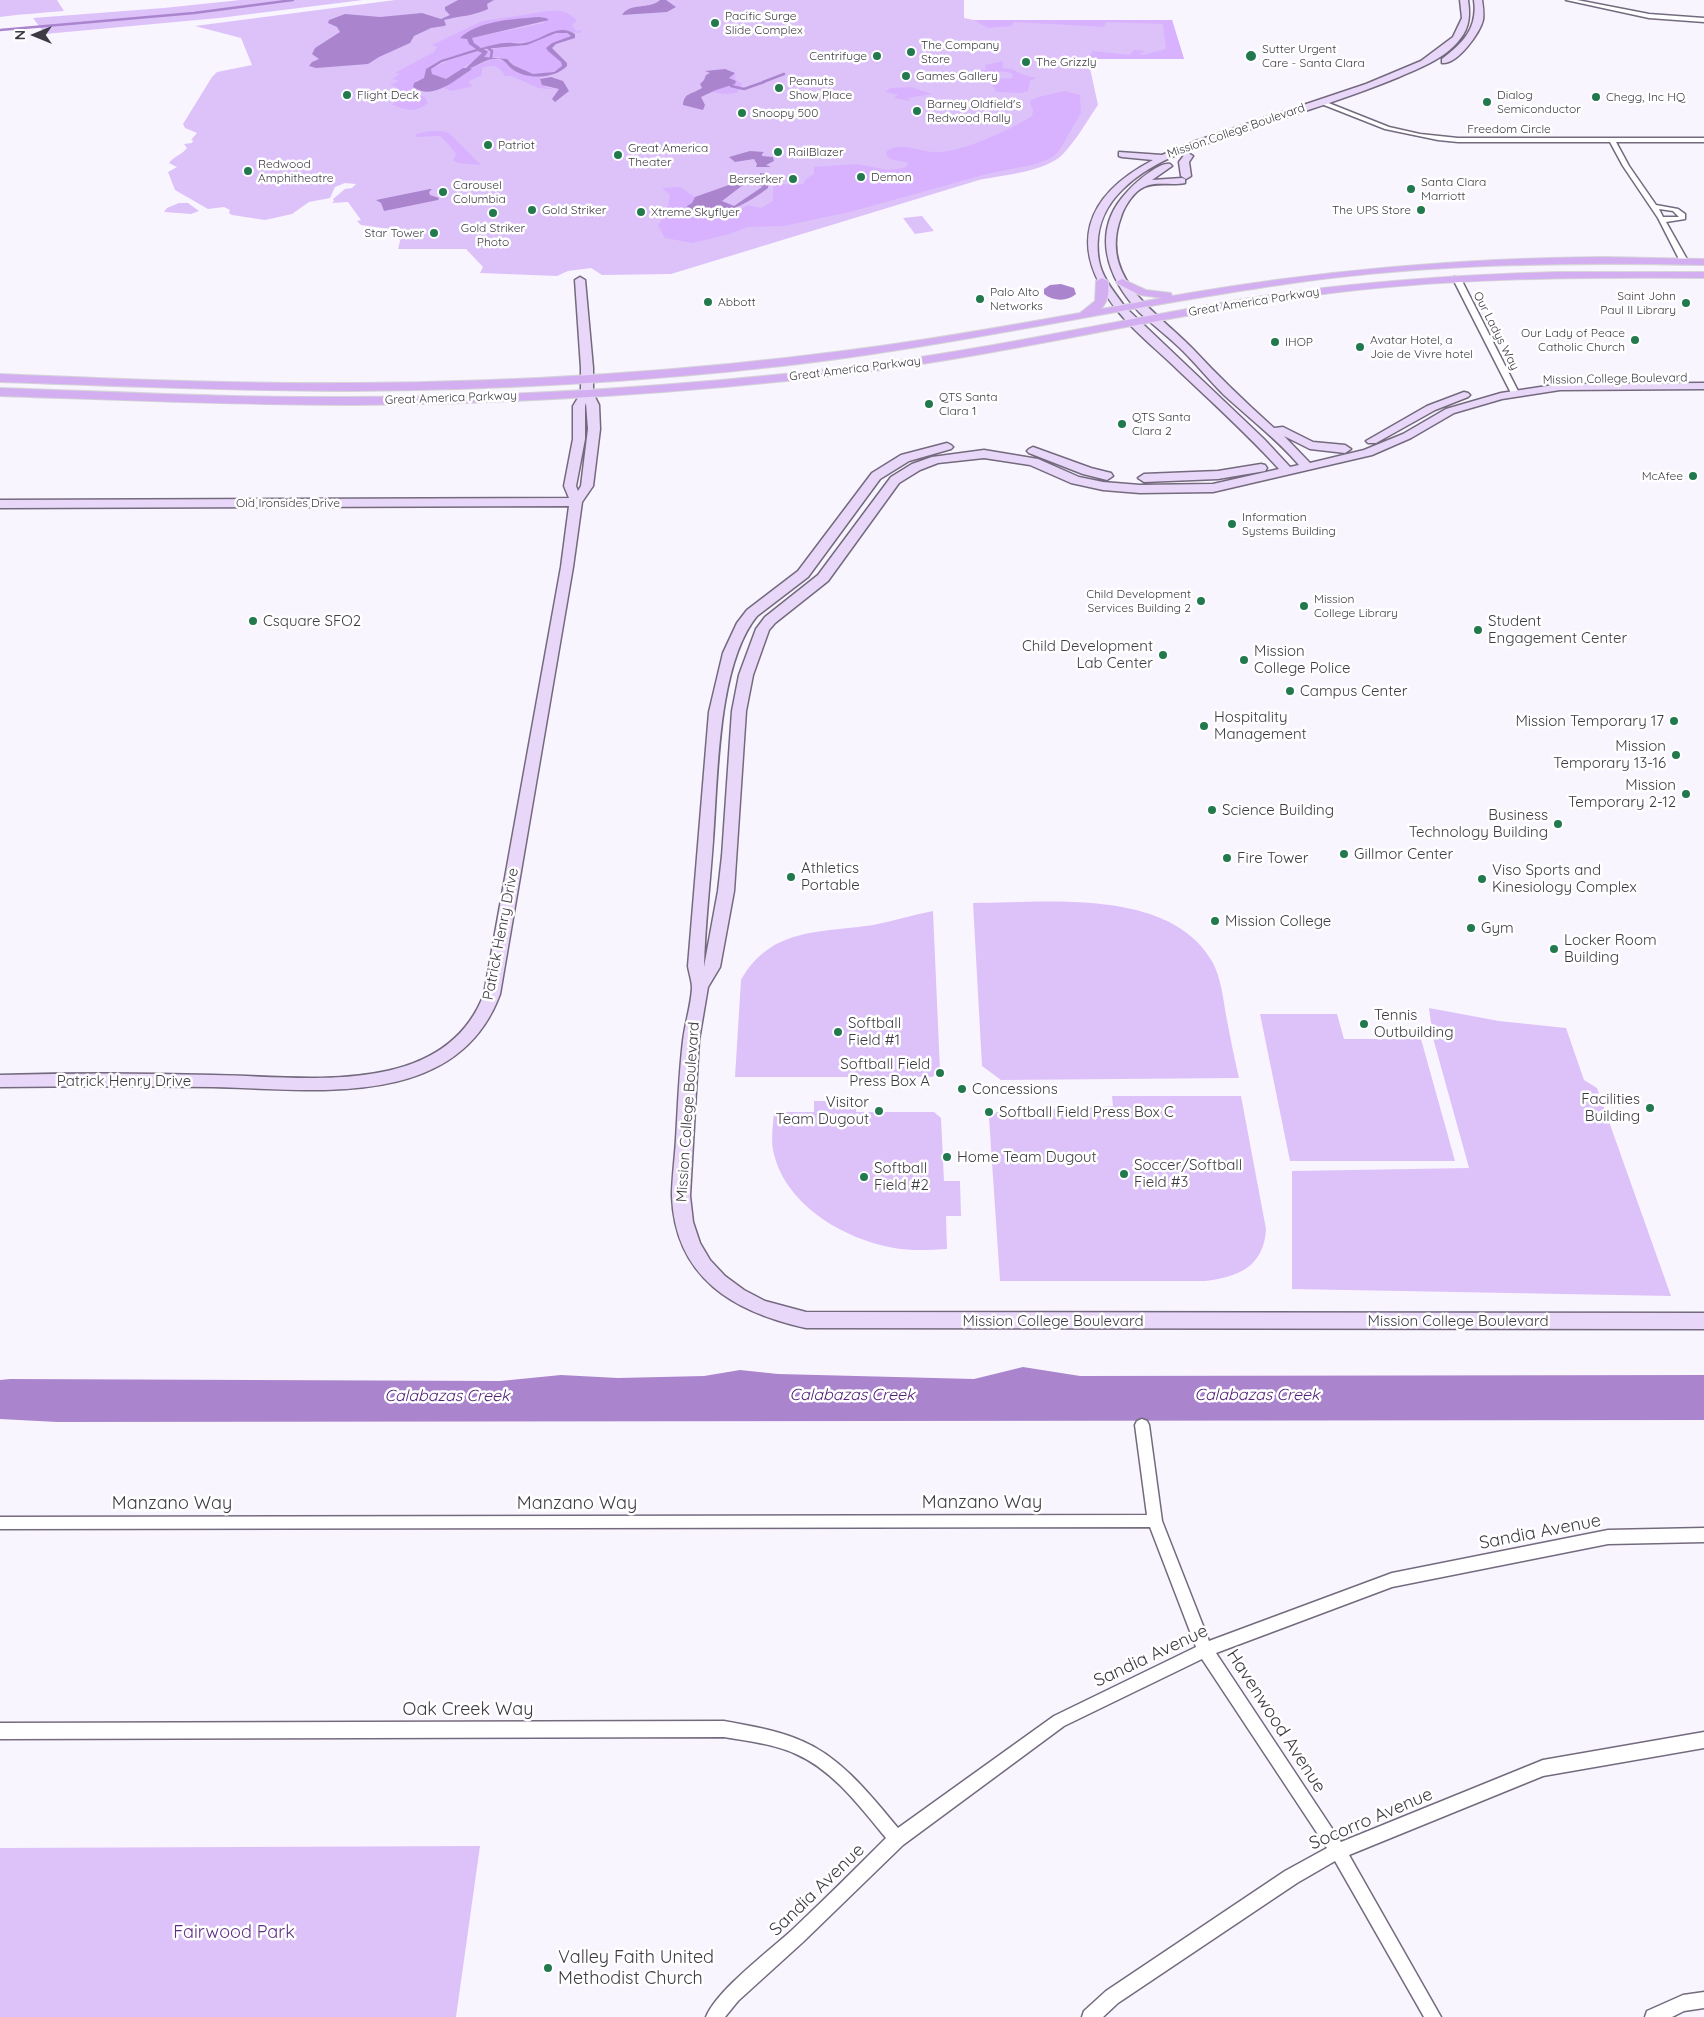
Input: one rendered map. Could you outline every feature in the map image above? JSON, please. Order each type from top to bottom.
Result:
[{"type":"main road","name":"Great America Parkway","points":[[0,378],[331,386],[441,385],[587,379],[715,369],[843,355],[958,339],[1187,296],[1394,268],[1497,262],[1704,262]]},
{"type":"main road","name":"Great America Parkway","points":[[0,392],[347,401],[587,393],[748,381],[881,366],[1012,345],[1153,318],[1315,292],[1503,276],[1704,275]]},
{"type":"main road","points":[[1080,317],[1101,303],[1104,297],[1102,281]]},
{"type":"main road","points":[[1122,282],[1144,293],[1187,296]]},
{"type":"street","name":"Mission College Boulevard","points":[[1284,468],[1260,441],[1121,309],[1102,281],[1093,256],[1094,229],[1124,165],[1163,158],[1404,73],[1431,59],[1457,38],[1466,18],[1464,0]]},
{"type":"street","points":[[1439,65],[1464,47],[1477,28],[1480,14],[1478,0]]},
{"type":"street","points":[[1568,0],[1650,16],[1704,20]]},
{"type":"street","name":"Mission College Boulevard","points":[[1304,463],[1205,370],[1188,350],[1140,305],[1117,275],[1112,258],[1111,227],[1121,206],[1140,185],[1162,169],[1188,156],[1410,80]]},
{"type":"street","name":"Freedom Circle","points":[[1320,102],[1386,129],[1429,138],[1458,140],[1704,140]]},
{"type":"street","points":[[1612,140],[1626,166],[1661,218],[1684,261]]},
{"type":"street","points":[[1140,185],[1184,178],[1184,162],[1188,156]]},
{"type":"street","points":[[1124,165],[1163,158]]},
{"type":"street","points":[[1654,207],[1677,210],[1682,214],[1683,218],[1668,220],[1661,218]]},
{"type":"street","name":"Our Ladys Way","points":[[1457,279],[1512,388]]},
{"type":"street","name":"Patrick Henry Drive","points":[[0,1081],[216,1081],[314,1085],[363,1083],[419,1069],[464,1040],[483,1015],[492,994],[567,567],[576,502],[587,486],[593,448],[593,405],[587,393],[580,280]]},
{"type":"street","name":"Mission College Boulevard","points":[[700,987],[712,967],[726,891],[739,711],[750,661],[763,629],[770,620],[823,578],[895,480],[916,467],[936,460],[984,454],[1034,462],[1075,480],[1094,484],[1140,489],[1212,488],[1304,463],[1375,451],[1407,436],[1436,418],[1512,388],[1578,378],[1704,378]]},
{"type":"street","name":"Mission College Boulevard","points":[[1304,463],[1368,443],[1431,408],[1476,391],[1581,386],[1704,386]]},
{"type":"street","name":"Patrick Henry Drive","points":[[576,502],[570,486],[580,429],[579,406],[587,393]]},
{"type":"street","points":[[1258,418],[1301,442],[1345,449]]},
{"type":"street","points":[[1238,471],[1247,466],[1254,456],[1260,441]]},
{"type":"street","name":"Mission College Boulevard","points":[[1284,468],[1194,476],[1127,478],[1087,471],[1026,449],[983,444],[950,446],[919,453],[893,464],[876,476],[803,574],[759,607],[744,623],[730,653],[722,680],[715,720],[696,966],[700,987],[691,1040],[681,1213],[685,1231],[693,1250],[703,1266],[732,1292],[747,1302],[789,1317],[825,1321],[1704,1321]]},
{"type":"street","name":"Old Ironsides Drive","points":[[0,504],[576,502]]},
{"type":"street","name":"Havenwood Avenue","points":[[1142,1425],[1155,1522],[1205,1650],[1338,1851],[1433,2017]]},
{"type":"street","name":"Manzano Way","points":[[0,1523],[1155,1522]]},
{"type":"street","name":"Sandia Avenue","points":[[714,2017],[732,1995],[797,1936],[897,1839],[1059,1721],[1205,1650],[1392,1580],[1608,1537],[1704,1534]]},
{"type":"street","name":"Oak Creek Way","points":[[0,1731],[724,1729],[764,1737],[800,1748],[830,1767],[855,1791],[897,1839]]},
{"type":"street","name":"Socorro Avenue","points":[[1090,2017],[1112,1997],[1291,1877],[1338,1851],[1543,1768],[1704,1740]]},
{"type":"street","points":[[1653,2017],[1683,2003],[1704,2000]]},
{"type":"green space","points":[[0,0],[57,0],[64,11],[0,17]]},
{"type":"green space","points":[[240,0],[363,0],[219,18],[45,34],[33,18],[164,8]]},
{"type":"green space","points":[[395,0],[964,0],[964,18],[974,20],[1172,20],[1184,59],[1088,59],[1098,105],[1069,148],[1047,165],[1024,172],[979,180],[671,274],[602,275],[591,268],[568,271],[557,276],[480,273],[483,267],[466,249],[398,249],[400,241],[396,230],[361,225],[357,221],[361,220],[348,202],[332,203],[333,199],[345,189],[352,188],[356,184],[345,183],[335,187],[330,198],[309,202],[292,214],[265,220],[232,215],[229,213],[230,210],[224,207],[208,209],[175,190],[168,172],[177,167],[169,163],[187,148],[184,144],[192,143],[193,140],[191,140],[197,133],[185,128],[183,124],[217,72],[252,65],[241,38],[195,26]]},
{"type":"green space","points":[[179,203],[188,203],[199,211],[191,214],[164,212],[167,208]]},
{"type":"green space","points":[[922,216],[934,231],[915,234],[903,218]]},
{"type":"green space","points":[[1070,902],[1105,904],[1138,911],[1168,922],[1194,939],[1213,963],[1218,975],[1239,1078],[1001,1080],[982,1066],[973,903]]},
{"type":"green space","name":"Softball Field #1","points":[[933,911],[940,1071],[932,1077],[735,1077],[741,980],[753,963],[767,950],[782,941],[798,936],[873,925]]},
{"type":"green space","points":[[1429,1008],[1499,1021],[1566,1028],[1584,1080],[1597,1088],[1671,1296],[1292,1289],[1292,1171],[1469,1168],[1433,1038]]},
{"type":"green space","points":[[1260,1014],[1337,1014],[1344,1039],[1421,1039],[1455,1161],[1290,1161]]},
{"type":"green space","name":"Soccer/Softball Field #3","points":[[1112,1096],[1241,1096],[1266,1229],[1260,1253],[1247,1268],[1228,1277],[1205,1281],[1000,1281],[989,1118],[997,1112],[1113,1106]]},
{"type":"green space","name":"Softball Field #2","points":[[814,1101],[856,1101],[856,1112],[934,1112],[941,1118],[944,1181],[960,1181],[961,1216],[946,1216],[947,1249],[907,1250],[856,1237],[837,1228],[803,1203],[779,1170],[773,1150],[774,1112],[814,1112]]},
{"type":"green space","name":"Fairwood Park","points":[[480,1846],[456,2017],[0,2017],[0,1848]]},
{"type":"shaded area","points":[[549,11],[561,11],[571,15],[577,21],[572,25],[576,31],[581,30],[581,33],[554,31],[530,42],[505,43],[481,48],[474,43],[472,38],[544,23],[543,17],[539,17],[497,22],[482,26],[468,39],[470,44],[477,49],[444,59],[426,69],[424,78],[416,81],[415,88],[419,91],[413,93],[416,97],[424,96],[428,103],[413,110],[392,105],[395,102],[392,100],[397,87],[390,85],[399,81],[392,79],[400,74],[395,73],[434,52],[437,47],[432,45],[482,21]]},
{"type":"shaded area","points":[[974,20],[1172,20],[1184,59],[1087,59],[1093,51],[1130,55],[1134,50],[1146,51],[1140,54],[1142,55],[1166,49],[1163,24],[1106,22],[1104,27],[1014,22],[1011,26],[988,28]]},
{"type":"shaded area","points":[[556,33],[565,33],[571,36],[552,43],[547,48],[560,60],[562,66],[550,72],[541,74],[531,73],[513,65],[511,61],[499,57],[484,58],[484,50],[527,45]]},
{"type":"shaded area","points":[[479,51],[482,53],[477,59],[446,79],[432,74],[431,69],[447,61]]},
{"type":"shaded area","points":[[493,59],[504,61],[519,73],[541,76],[540,79],[545,87],[559,90],[538,88],[512,76],[505,76],[498,68],[493,66],[482,68],[482,75],[468,82],[473,86],[452,91],[444,88],[469,69]]},
{"type":"shaded area","points":[[1003,61],[1003,68],[1012,69],[1021,74],[1036,78],[1030,81],[1028,91],[1021,93],[996,92],[987,79],[1012,78],[1013,74],[1008,72],[998,72],[993,75],[995,77],[980,77],[978,70],[986,70],[985,65]]},
{"type":"shaded area","points":[[735,73],[735,79],[742,84],[737,93],[722,94],[711,91],[727,86],[731,79],[729,77]]},
{"type":"shaded area","points":[[911,87],[932,94],[908,98],[911,101],[894,98],[898,95],[885,92],[890,88]]},
{"type":"shaded area","points":[[1065,91],[1080,95],[1081,113],[1059,151],[1051,158],[1036,164],[987,174],[850,212],[783,226],[748,227],[693,243],[665,238],[658,225],[667,213],[670,195],[662,188],[680,187],[695,197],[692,203],[687,206],[687,210],[698,215],[724,213],[748,205],[761,208],[773,201],[773,183],[803,184],[806,179],[814,174],[814,167],[857,164],[887,170],[904,168],[909,163],[890,159],[886,154],[887,151],[892,148],[904,147],[935,152],[971,145],[1011,128],[1032,116],[1031,100]]},
{"type":"shaded area","points":[[429,131],[449,133],[481,165],[458,163],[453,160],[456,154],[440,136],[416,137],[416,134]]},
{"type":"water","points":[[458,0],[494,0],[487,4],[488,9],[472,15],[444,20],[446,25],[431,28],[414,36],[410,43],[368,64],[316,68],[309,66],[312,62],[319,59],[312,54],[315,48],[340,32],[337,27],[328,23],[329,20],[345,14],[380,17],[422,13],[441,19],[450,15],[445,10],[445,7]]},
{"type":"water","points":[[660,0],[666,0],[676,7],[667,12],[622,15],[625,11],[635,7],[651,5]]},
{"type":"water","points":[[539,17],[549,20],[472,38],[474,43],[481,48],[504,43],[530,42],[555,31],[562,30],[575,34],[575,38],[556,44],[552,48],[567,63],[567,66],[555,74],[548,76],[525,75],[518,73],[500,59],[492,59],[470,68],[472,69],[451,83],[436,90],[428,92],[413,87],[414,83],[424,78],[426,69],[441,60],[476,49],[469,44],[467,39],[460,38],[477,27],[508,20]],"holes":[[[556,33],[567,33],[571,36],[552,43],[546,48],[561,62],[562,66],[554,72],[533,74],[513,65],[507,59],[484,57],[488,52],[484,49],[527,45]],[[478,51],[482,53],[466,68],[446,79],[432,74],[431,69],[442,62]]]},
{"type":"water","points":[[725,69],[735,73],[729,78],[736,81],[735,84],[701,97],[705,105],[703,110],[683,105],[686,96],[702,88],[700,84],[706,75],[710,73],[705,71]]},
{"type":"water","points":[[551,77],[563,81],[569,91],[555,102],[552,99],[559,89],[542,85],[540,79]]},
{"type":"water","points":[[750,151],[764,152],[762,156],[773,157],[774,161],[766,165],[771,167],[756,167],[757,164],[754,159],[735,162],[729,157]]},
{"type":"water","points":[[760,173],[769,174],[768,188],[729,211],[705,216],[695,215],[687,210],[687,206],[692,203],[695,197],[740,181],[760,177]],"holes":[[[748,183],[759,184],[762,187],[734,206],[722,201],[743,185]]]},
{"type":"water","points":[[432,189],[429,192],[430,195],[439,198],[438,200],[384,211],[381,203],[376,200]]},
{"type":"water","points":[[1061,284],[1074,288],[1076,294],[1060,300],[1044,294],[1044,289],[1050,285]]},
{"type":"water","name":"Calabazas Creek","points":[[1023,1367],[1080,1376],[1704,1375],[1704,1420],[57,1422],[0,1419],[0,1380],[10,1379],[500,1381],[561,1375],[618,1378],[704,1376],[740,1370],[778,1374],[974,1379]]},
{"type":"waterway","points":[[0,30],[194,13],[293,0]]},
{"type":"waterway","points":[[488,48],[492,51],[491,57]]},
{"type":"waterway","points":[[763,82],[784,74]]},
{"type":"waterway","points":[[731,86],[744,89],[764,82]]},
{"type":"place","name":"Pacific Surge Slide Complex","points":[[715,23]]},
{"type":"place","name":"The Company Store","points":[[911,52]]},
{"type":"place","name":"Centrifuge","points":[[877,56]]},
{"type":"place","name":"Sutter Urgent Care - Santa Clara","points":[[1251,56]]},
{"type":"place","name":"The Grizzly","points":[[1026,62]]},
{"type":"place","name":"Games Gallery","points":[[906,76]]},
{"type":"place","name":"Peanuts Show Place","points":[[779,88]]},
{"type":"place","name":"Flight Deck","points":[[347,95]]},
{"type":"place","name":"Chegg, Inc HQ","points":[[1596,97]]},
{"type":"place","name":"Dialog Semiconductor","points":[[1487,102]]},
{"type":"place","name":"Barney Oldfield's Redwood Rally","points":[[917,111]]},
{"type":"place","name":"Snoopy 500","points":[[742,113]]},
{"type":"place","name":"Patriot","points":[[488,145]]},
{"type":"place","name":"RailBlazer","points":[[778,152]]},
{"type":"place","name":"Great America Theater","points":[[618,155]]},
{"type":"place","name":"Redwood Amphitheatre","points":[[248,171]]},
{"type":"place","name":"Demon","points":[[861,177]]},
{"type":"place","name":"Berserker","points":[[793,179]]},
{"type":"place","name":"Santa Clara Marriott","points":[[1411,189]]},
{"type":"place","name":"Carousel Columbia","points":[[443,192]]},
{"type":"place","name":"Gold Striker","points":[[532,210]]},
{"type":"place","name":"The UPS Store","points":[[1421,210]]},
{"type":"place","name":"Xtreme Skyflyer","points":[[641,212]]},
{"type":"place","name":"Gold Striker Photo","points":[[493,213]]},
{"type":"place","name":"Star Tower","points":[[434,233]]},
{"type":"place","name":"Palo Alto Networks","points":[[980,299]]},
{"type":"place","name":"Abbott","points":[[708,302]]},
{"type":"place","name":"Saint John Paul II Library","points":[[1686,303]]},
{"type":"place","name":"Our Lady of Peace Catholic Church","points":[[1635,340]]},
{"type":"place","name":"IHOP","points":[[1275,342]]},
{"type":"place","name":"Avatar Hotel, a Joie de Vivre hotel","points":[[1360,347]]},
{"type":"place","name":"QTS Santa Clara 1","points":[[929,404]]},
{"type":"place","name":"QTS Santa Clara 2","points":[[1122,424]]},
{"type":"place","name":"McAfee","points":[[1693,476]]},
{"type":"place","name":"Information Systems Building","points":[[1232,524]]},
{"type":"place","name":"Child Development Services Building 2","points":[[1201,601]]},
{"type":"place","name":"Mission College Library","points":[[1304,606]]},
{"type":"place","name":"Csquare SFO2","points":[[253,621]]},
{"type":"place","name":"Student Engagement Center","points":[[1478,630]]},
{"type":"place","name":"Child Development Lab Center","points":[[1163,655]]},
{"type":"place","name":"Mission College Police","points":[[1244,660]]},
{"type":"place","name":"Campus Center","points":[[1290,691]]},
{"type":"place","name":"Mission Temporary 17","points":[[1674,721]]},
{"type":"place","name":"Hospitality Management","points":[[1204,726]]},
{"type":"place","name":"Mission Temporary 13-16","points":[[1676,755]]},
{"type":"place","name":"Mission Temporary 2-12","points":[[1686,794]]},
{"type":"place","name":"Science Building","points":[[1212,810]]},
{"type":"place","name":"Business Technology Building","points":[[1558,824]]},
{"type":"place","name":"Gillmor Center","points":[[1344,854]]},
{"type":"place","name":"Fire Tower","points":[[1227,858]]},
{"type":"place","name":"Athletics Portable","points":[[791,877]]},
{"type":"place","name":"Viso Sports and Kinesiology Complex","points":[[1482,879]]},
{"type":"place","name":"Mission College","points":[[1215,921]]},
{"type":"place","name":"Gym","points":[[1471,928]]},
{"type":"place","name":"Locker Room Building","points":[[1554,949]]},
{"type":"place","name":"Tennis Outbuilding","points":[[1364,1024]]},
{"type":"place","name":"Softball Field #1","points":[[838,1032]]},
{"type":"place","name":"Softball Field Press Box A","points":[[940,1073]]},
{"type":"place","name":"Concessions","points":[[962,1089]]},
{"type":"place","name":"Facilities Building","points":[[1650,1108]]},
{"type":"place","name":"Visitor Team Dugout","points":[[879,1111]]},
{"type":"place","name":"Softball Field Press Box C","points":[[989,1112]]},
{"type":"place","name":"Home Team Dugout","points":[[947,1157]]},
{"type":"place","name":"Soccer/Softball Field #3","points":[[1124,1174]]},
{"type":"place","name":"Softball Field #2","points":[[864,1177]]},
{"type":"place","name":"Valley Faith United Methodist Church","points":[[548,1968]]}]
